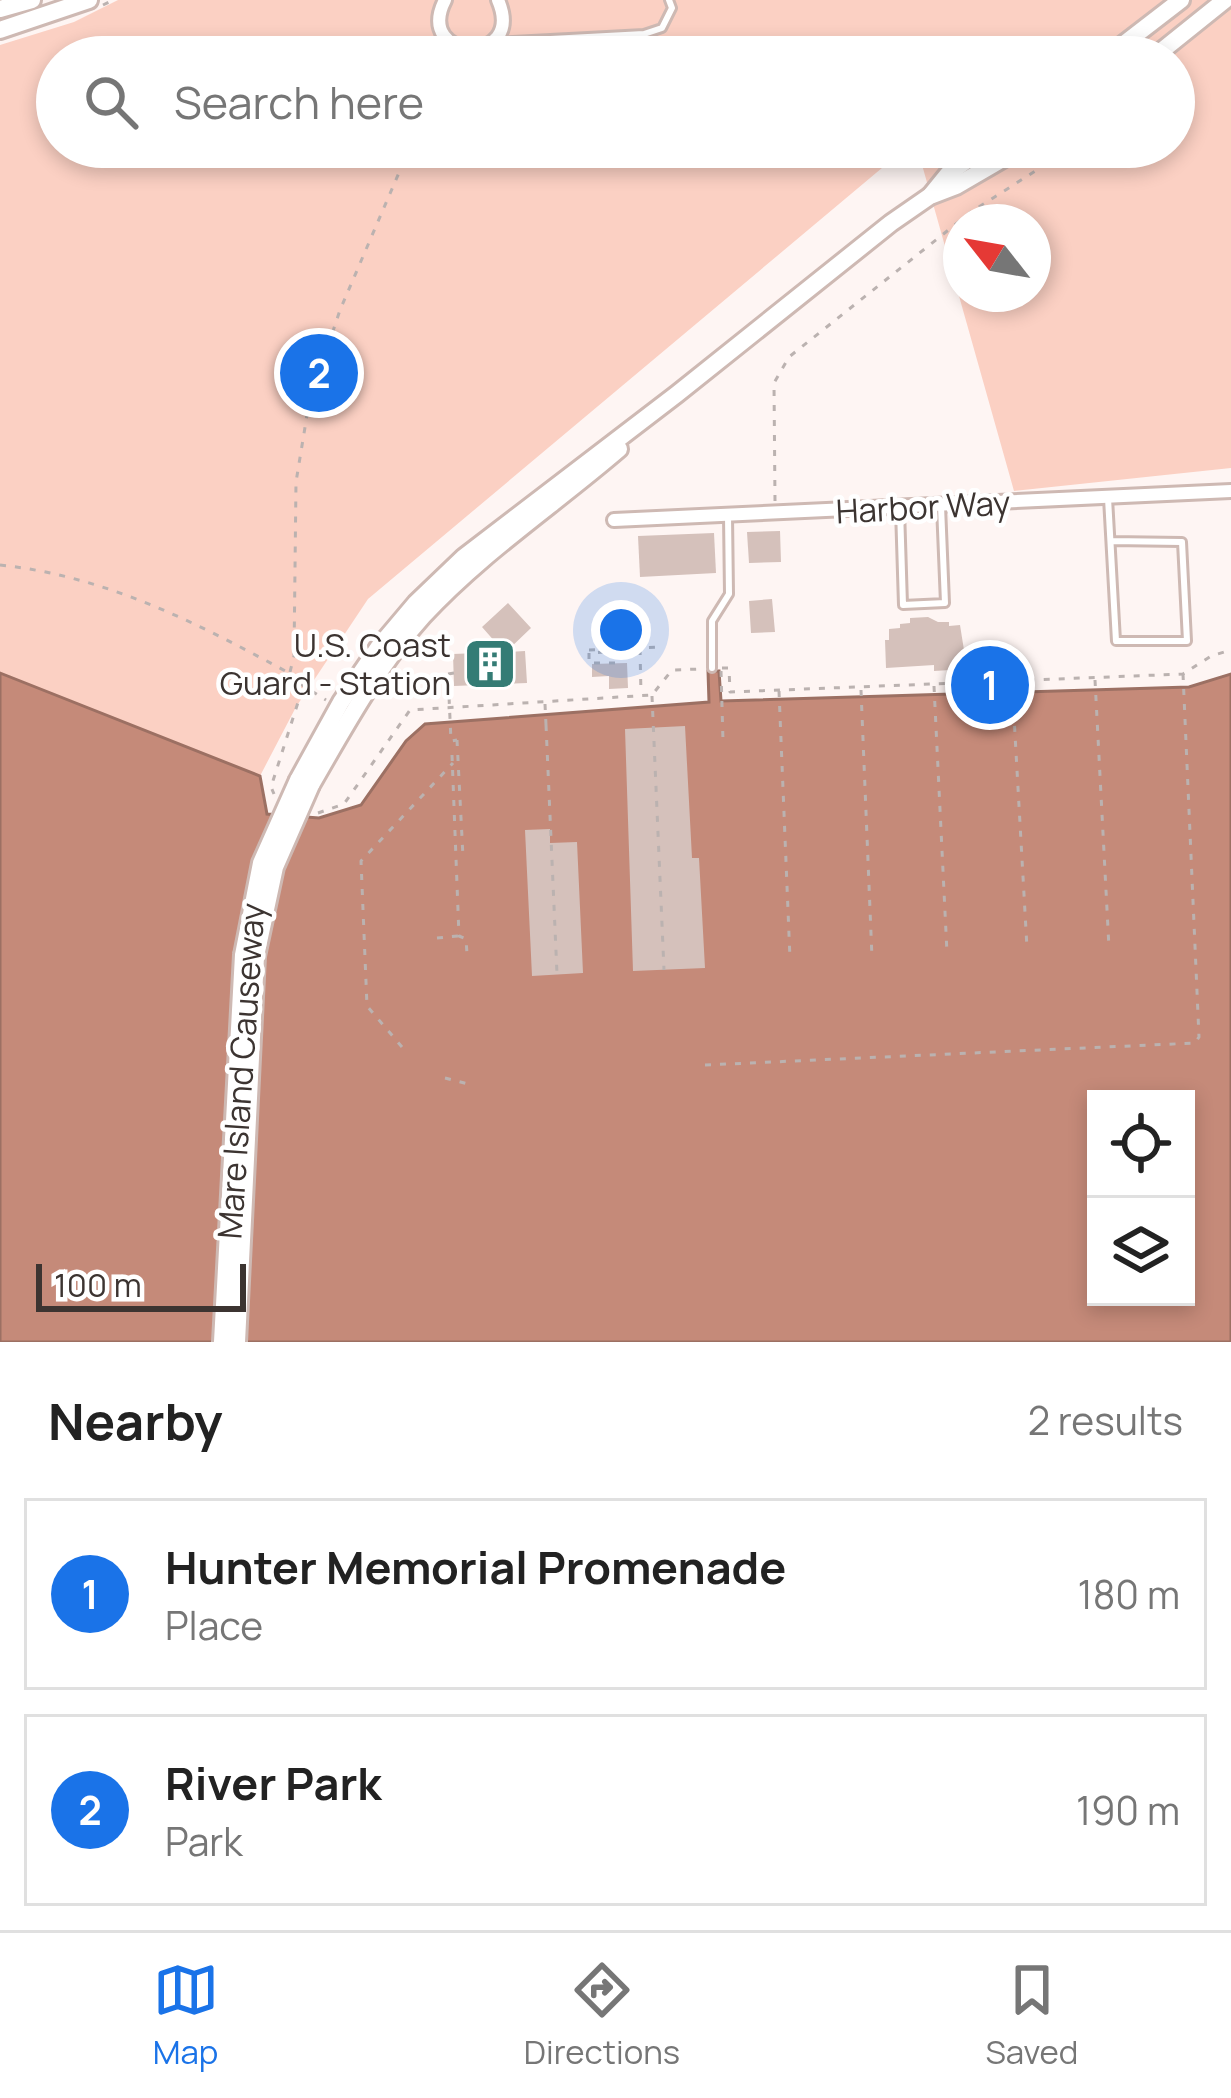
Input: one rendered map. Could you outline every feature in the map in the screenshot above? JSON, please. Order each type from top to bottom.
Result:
[{"type":"main road","points":[[0,9],[32,0]]},
{"type":"main road","points":[[0,30],[89,0]]},
{"type":"main road","points":[[1135,36],[1181,0]]},
{"type":"main road","points":[[1180,36],[1225,0]]},
{"type":"main road","name":"Mare Island Causeway","points":[[930,196],[955,168]]},
{"type":"main road","name":"Mare Island Causeway","points":[[222,1342],[243,955],[261,863],[338,708],[378,648],[439,580],[534,500],[677,394],[874,236],[930,196],[986,168]]},
{"type":"main road","name":"Mare Island Causeway","points":[[237,1342],[256,956],[275,867],[304,782],[370,682],[425,614],[677,394]]},
{"type":"street","points":[[445,36],[440,26],[446,0]]},
{"type":"street","points":[[498,0],[504,17],[498,36]]},
{"type":"street","name":"Harbor Way","points":[[614,520],[1231,491]]},
{"type":"lane","points":[[610,36],[662,28],[672,8],[669,0]]},
{"type":"lane","points":[[1108,498],[1116,641],[1187,641],[1182,542],[1111,541]]},
{"type":"lane","points":[[899,508],[903,604],[945,603],[941,506]]},
{"type":"lane","points":[[717,668],[712,620],[729,594],[728,516]]},
{"type":"path","points":[[0,565],[75,579],[146,601],[289,673],[295,633],[296,482],[309,403],[340,310],[401,168]]},
{"type":"path","points":[[775,514],[774,383],[778,370],[884,278],[971,212],[1040,168]]},
{"type":"path","points":[[619,640],[619,650]]},
{"type":"path","points":[[615,663],[589,663],[589,652],[661,647]]},
{"type":"path","points":[[640,648],[641,697]]},
{"type":"path","points":[[589,650],[619,650]]},
{"type":"path","points":[[344,804],[410,710],[641,697],[652,695],[672,670],[729,668],[730,692],[1183,674],[1210,656],[1231,650]]},
{"type":"path","points":[[717,668],[723,741]]},
{"type":"path","points":[[454,673],[448,674],[449,705],[451,741],[458,740],[463,857]]},
{"type":"path","points":[[705,1065],[1195,1043],[1199,1037],[1183,674]]},
{"type":"path","points":[[1095,678],[1109,948]]},
{"type":"path","points":[[1012,681],[1027,948]]},
{"type":"path","points":[[297,682],[338,708]]},
{"type":"path","points":[[934,684],[947,953]]},
{"type":"path","points":[[861,687],[872,958]]},
{"type":"path","points":[[779,690],[790,958]]},
{"type":"path","points":[[652,695],[664,970]]},
{"type":"path","points":[[545,704],[557,974]]},
{"type":"path","points":[[452,755],[459,936]]},
{"type":"path","points":[[402,1047],[367,1006],[361,861],[453,763]]},
{"type":"path","points":[[437,938],[466,939],[467,954]]},
{"type":"path","points":[[445,1078],[468,1084]]},
{"type":"shaded area","points":[[118,0],[1231,0],[1231,468],[1014,491],[964,312],[1051,312],[1051,204],[943,204],[943,239],[923,168],[1195,168],[1195,36],[36,36],[36,168],[882,168],[368,599],[296,707],[260,776],[267,814],[319,818],[351,810],[360,987],[0,817],[0,45],[74,22]]},
{"type":"shaded area","points":[[708,671],[719,671],[721,701],[1189,687],[1231,674],[1231,1342],[0,1342],[0,673],[260,776],[267,814],[319,818],[361,805],[406,741],[425,724],[709,702]]},
{"type":"building","points":[[780,531],[781,562],[749,563],[747,532]]},
{"type":"building","points":[[714,533],[716,573],[640,577],[638,536]]},
{"type":"building","points":[[772,599],[775,632],[751,633],[749,601]]},
{"type":"building","name":"U.S. Coast Guard - Station","points":[[508,603],[531,628],[506,652],[525,651],[527,683],[454,686],[453,654],[504,652],[482,627]]},
{"type":"building","points":[[910,618],[949,622],[949,626],[960,625],[967,669],[886,668],[889,629],[910,623]]},
{"type":"building","points":[[627,663],[628,688],[609,689],[609,676],[592,677],[592,664]]},
{"type":"building","points":[[685,726],[692,858],[699,858],[705,968],[633,971],[625,729]]},
{"type":"building","points":[[550,829],[550,843],[577,842],[583,973],[532,976],[525,830]]},
{"type":"place","name":"River Park","points":[[319,373]]},
{"type":"place","name":"U.S. Coast Guard - Station","points":[[490,664]]},
{"type":"place","name":"Hunter Memorial Promenade","points":[[990,685]]}]
